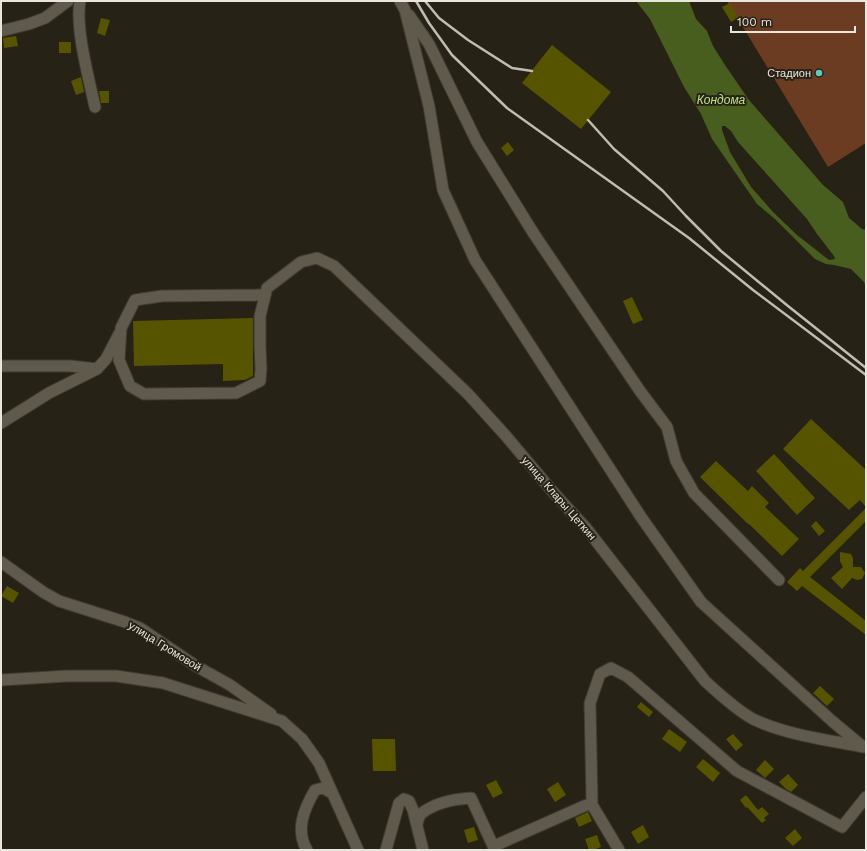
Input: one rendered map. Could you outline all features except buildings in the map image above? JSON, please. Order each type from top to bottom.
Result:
[{"type":"street","points":[[1,31],[29,24],[45,18],[68,1]]},
{"type":"street","points":[[80,1],[79,21],[95,107]]},
{"type":"street","points":[[402,5],[429,44],[478,142],[526,221],[640,391],[667,427],[676,461],[694,493],[779,580]]},
{"type":"street","points":[[402,5],[429,106],[443,190],[475,260],[641,517],[701,602],[832,721],[865,748]]},
{"type":"street","name":"улица Клары Цеткин","points":[[265,295],[162,296],[135,300],[122,328],[119,360],[130,386],[144,394],[236,393],[260,381],[262,369],[260,316],[267,288],[302,262],[317,258],[334,266],[468,394],[496,425],[586,528],[705,681],[722,697],[753,719],[789,732],[865,748]]},
{"type":"street","points":[[1,423],[49,393],[97,369],[106,359],[122,328]]},
{"type":"street","points":[[1,366],[71,366],[97,369]]},
{"type":"street","name":"улица Громовой","points":[[1,562],[43,592],[59,601],[140,628],[196,666],[230,685],[282,721],[302,739],[319,763],[358,850]]},
{"type":"street","points":[[619,850],[591,803],[590,703],[600,674],[611,668],[628,677],[736,771],[842,827],[866,797]]},
{"type":"street","points":[[1,680],[67,676],[116,676],[163,683],[282,721]]},
{"type":"street","points":[[307,850],[304,844],[301,827],[311,798],[315,790],[323,788],[332,793]]},
{"type":"street","points":[[417,824],[421,814],[435,806],[460,798],[471,798],[494,848],[591,803]]},
{"type":"street","points":[[386,850],[399,803],[404,799],[409,801],[413,810],[423,850]]},
{"type":"shaded area","name":"Стадион","points":[[727,1],[865,1],[866,143],[828,167]]},
{"type":"water","name":"Кондома","points":[[636,1],[689,1],[696,19],[707,31],[713,46],[749,100],[823,185],[843,202],[849,218],[862,229],[866,230],[866,287],[864,282],[851,269],[826,264],[815,259],[775,219],[757,204],[712,139],[701,114],[684,87],[650,19]],"holes":[[[722,126],[725,126],[807,219],[835,259],[829,260],[797,235],[774,213],[751,187],[730,152],[722,130]]]},
{"type":"railway","points":[[416,1],[429,23],[452,55],[507,108],[689,238],[753,290],[866,375]]},
{"type":"railway","points":[[425,1],[439,18],[468,40],[512,68],[532,71]]},
{"type":"railway","points":[[588,120],[614,149],[663,191],[721,251],[866,368]]},
{"type":"place","name":"Стадион","points":[[819,73]]}]
